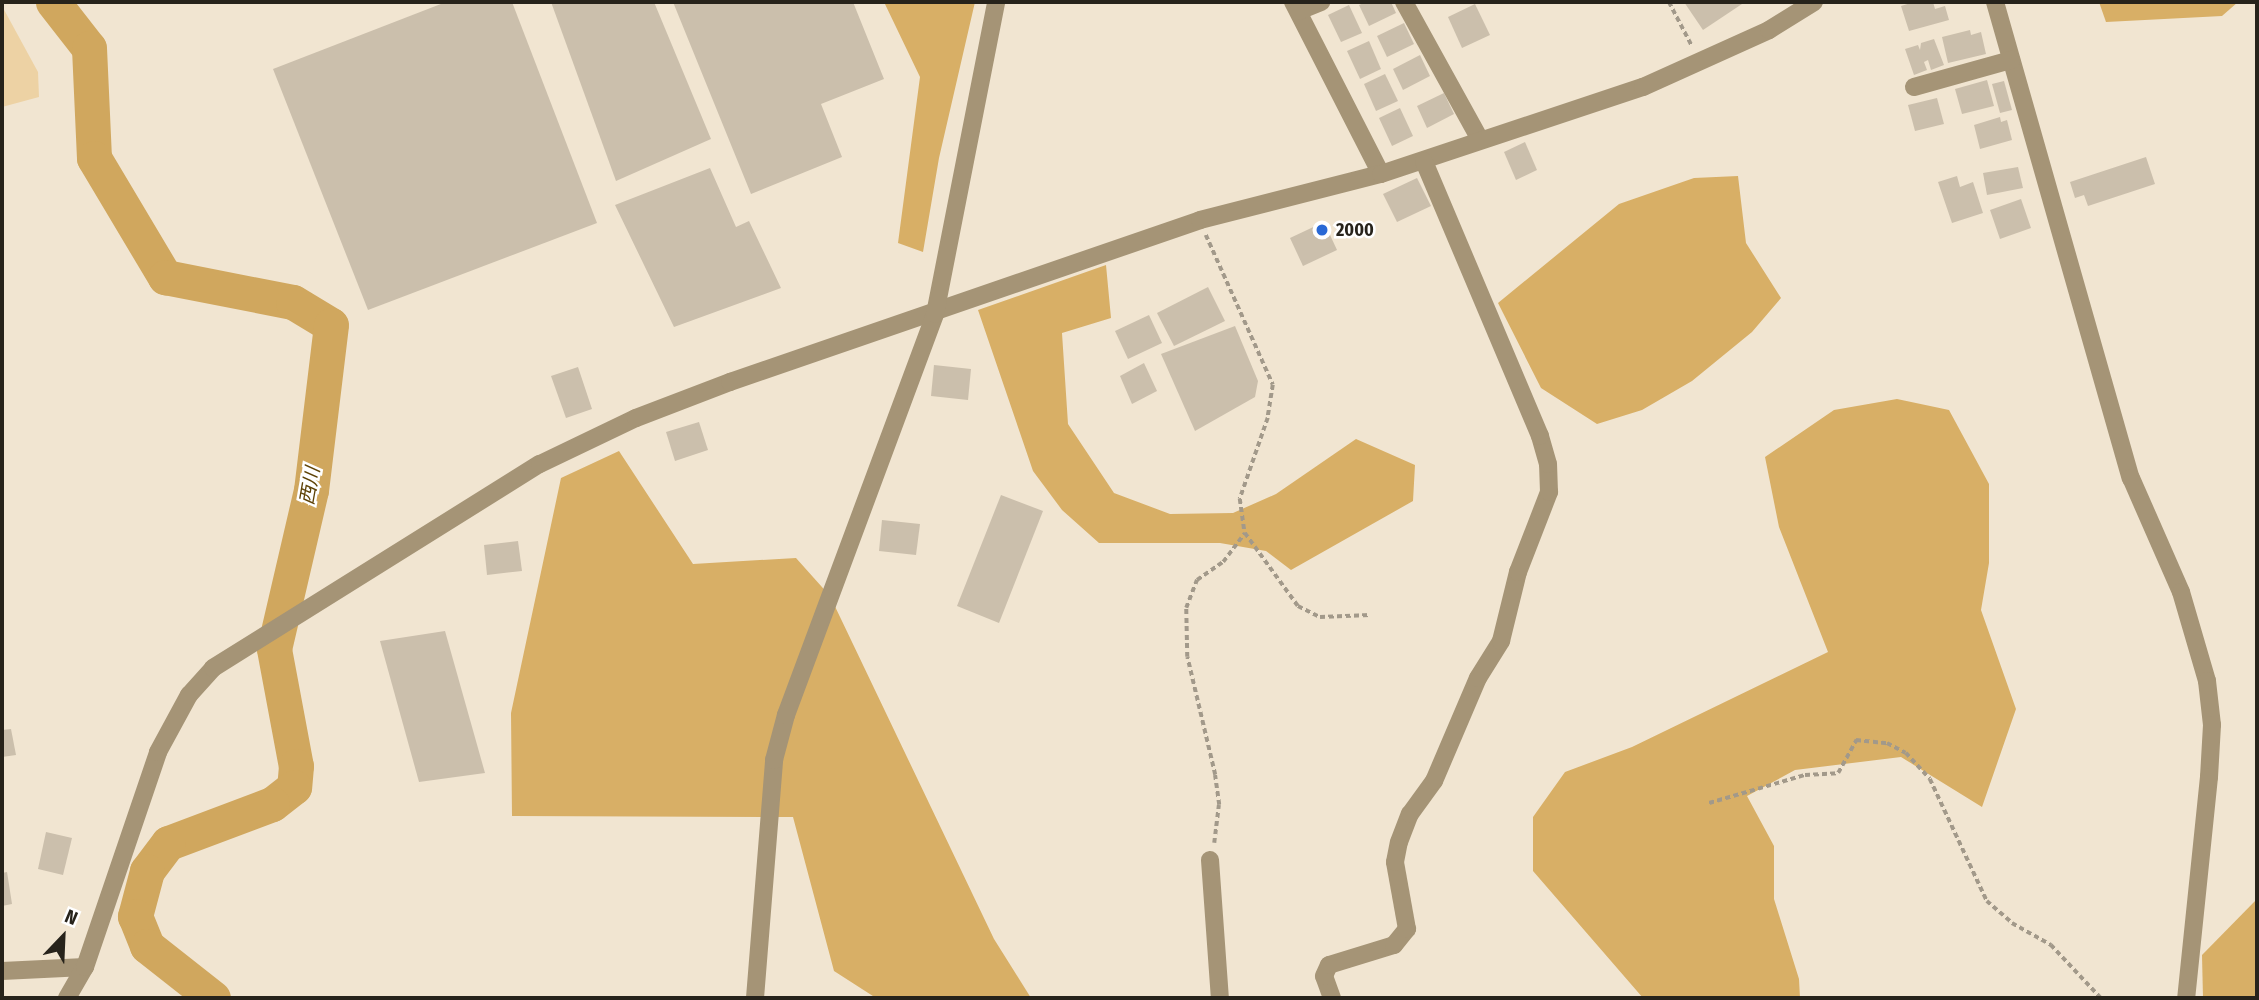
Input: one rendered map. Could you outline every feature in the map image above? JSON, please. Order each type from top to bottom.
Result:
[{"type":"street","points":[[755,998],[769,808],[783,726],[935,314],[996,2]]},
{"type":"street","points":[[1321,2],[1296,7],[1381,174]]},
{"type":"street","points":[[1404,2],[1479,138]]},
{"type":"street","points":[[67,998],[85,967],[158,752],[189,695],[213,668],[540,464],[636,418],[730,382],[935,314],[1200,220],[1381,174],[1424,161],[1479,138],[1643,87],[1701,63],[1814,2]]},
{"type":"street","points":[[1995,2],[2132,478],[2181,592],[2207,681],[2211,725],[2209,777],[2186,998]]},
{"type":"street","points":[[1914,87],[2011,60]]},
{"type":"street","points":[[1332,998],[1324,976],[1329,965],[1394,945],[1406,929],[1395,862],[1399,842],[1410,814],[1434,780],[1478,678],[1502,641],[1518,572],[1549,492],[1548,464],[1540,436],[1424,161]]},
{"type":"street","points":[[1210,860],[1220,998]]},
{"type":"street","points":[[2,971],[85,967]]},
{"type":"path","points":[[1669,2],[1701,63]]},
{"type":"path","points":[[1200,220],[1272,385],[1268,418],[1240,499],[1245,533],[1298,606],[1320,617],[1370,615]]},
{"type":"path","points":[[1210,860],[1219,805],[1187,657],[1186,608],[1197,580],[1223,562],[1245,533]]},
{"type":"path","points":[[1709,803],[1805,775],[1838,773],[1856,740],[1887,743],[1906,752],[1930,779],[1987,901],[2012,923],[2051,945],[2101,998]]},
{"type":"shaded area","points":[[884,2],[975,2],[939,158],[923,252],[898,243],[920,77]]},
{"type":"shaded area","points":[[2099,2],[2238,2],[2222,16],[2106,22]]},
{"type":"shaded area","points":[[2,6],[38,72],[39,97],[2,107]]},
{"type":"shaded area","points":[[1738,176],[1746,243],[1781,298],[1752,332],[1692,381],[1642,410],[1597,424],[1541,388],[1498,303],[1619,204],[1694,178]]},
{"type":"shaded area","points":[[1106,265],[1111,318],[1062,333],[1068,424],[1114,493],[1170,514],[1233,513],[1276,494],[1356,439],[1415,465],[1413,501],[1291,570],[1266,551],[1220,543],[1099,543],[1062,510],[1033,471],[978,310]]},
{"type":"shaded area","points":[[1897,399],[1949,410],[1989,484],[1989,563],[1981,610],[2016,709],[1982,807],[1901,757],[1795,770],[1747,796],[1774,846],[1774,899],[1799,979],[1800,998],[1643,998],[1533,871],[1533,817],[1565,772],[1632,747],[1828,652],[1779,527],[1765,457],[1834,410]]},
{"type":"shaded area","points":[[619,451],[693,564],[796,558],[830,596],[994,939],[1031,998],[876,998],[834,971],[793,817],[512,816],[511,713],[561,478]]},
{"type":"shaded area","points":[[2257,899],[2257,998],[2203,998],[2202,955]]},
{"type":"building","points":[[446,2],[512,2],[597,223],[368,310],[273,69]]},
{"type":"building","points":[[551,2],[654,2],[711,139],[616,181]]},
{"type":"building","points":[[673,2],[853,2],[884,79],[821,104],[842,157],[751,194]]},
{"type":"building","points":[[1366,2],[1391,2],[1396,13],[1369,26],[1359,5]]},
{"type":"building","points":[[1684,2],[1745,2],[1703,30]]},
{"type":"building","points":[[1914,2],[1933,2],[1935,9],[1945,6],[1949,20],[1909,31],[1901,6]]},
{"type":"building","points":[[1475,4],[1490,35],[1462,48],[1448,17]]},
{"type":"building","points":[[1349,5],[1362,33],[1341,42],[1328,15]]},
{"type":"building","points":[[1404,23],[1414,44],[1387,57],[1377,36]]},
{"type":"building","points":[[1970,30],[1971,35],[1981,32],[1986,54],[1948,63],[1942,37]]},
{"type":"building","points":[[1934,39],[1944,65],[1931,70],[1928,60],[1924,62],[1927,70],[1914,75],[1905,49],[1918,45],[1920,50],[1921,43]]},
{"type":"building","points":[[1369,41],[1381,69],[1360,79],[1347,51]]},
{"type":"building","points":[[1420,55],[1430,76],[1403,90],[1393,69]]},
{"type":"building","points":[[1385,74],[1398,101],[1376,111],[1364,84]]},
{"type":"building","points":[[1987,80],[1994,106],[1962,114],[1955,89]]},
{"type":"building","points":[[2004,81],[2012,110],[2000,113],[1992,84]]},
{"type":"building","points":[[1444,93],[1454,114],[1427,128],[1417,106]]},
{"type":"building","points":[[1937,98],[1944,124],[1915,131],[1908,105]]},
{"type":"building","points":[[1400,108],[1413,136],[1392,146],[1379,118]]},
{"type":"building","points":[[2000,117],[2001,122],[2007,120],[2012,140],[1980,149],[1974,125]]},
{"type":"building","points":[[1525,142],[1537,170],[1516,180],[1504,152]]},
{"type":"building","points":[[2146,157],[2155,184],[2088,206],[2084,195],[2075,198],[2070,182]]},
{"type":"building","points":[[2018,167],[2023,188],[1987,195],[1983,173]]},
{"type":"building","points":[[710,168],[736,227],[749,221],[781,288],[674,327],[615,205]]},
{"type":"building","points":[[1957,176],[1960,187],[1973,182],[1983,213],[1952,223],[1938,182]]},
{"type":"building","points":[[1417,178],[1431,206],[1397,222],[1383,194]]},
{"type":"building","points":[[2021,199],[2031,228],[2000,239],[1990,210]]},
{"type":"building","points":[[1324,222],[1337,250],[1303,266],[1290,238]]},
{"type":"building","points":[[1208,287],[1225,321],[1174,346],[1157,313]]},
{"type":"building","points":[[1149,315],[1162,343],[1128,359],[1115,331]]},
{"type":"building","points":[[1235,326],[1258,381],[1255,397],[1195,431],[1161,354]]},
{"type":"building","points":[[1144,363],[1157,391],[1132,404],[1120,376]]},
{"type":"building","points":[[934,365],[971,369],[968,400],[931,396]]},
{"type":"building","points":[[578,367],[592,409],[566,418],[551,376]]},
{"type":"building","points":[[699,422],[708,450],[675,461],[666,432]]},
{"type":"building","points":[[1001,495],[1043,511],[999,623],[957,606]]},
{"type":"building","points":[[882,520],[920,524],[916,555],[879,551]]},
{"type":"building","points":[[518,541],[522,571],[487,575],[484,545]]},
{"type":"building","points":[[445,631],[485,773],[419,782],[380,641]]},
{"type":"building","points":[[11,729],[16,755],[2,757],[2,730]]},
{"type":"building","points":[[46,832],[72,838],[63,875],[38,869]]},
{"type":"building","points":[[7,872],[12,904],[2,906],[2,873]]},
{"type":"waterway","name":"西川","points":[[53,2],[89,48],[94,158],[165,277],[293,302],[331,325],[311,490],[274,649],[296,766],[294,787],[272,804],[168,843],[147,871],[135,916],[147,946],[213,998]]},
{"type":"place","name":"2000","points":[[1322,230]]}]
